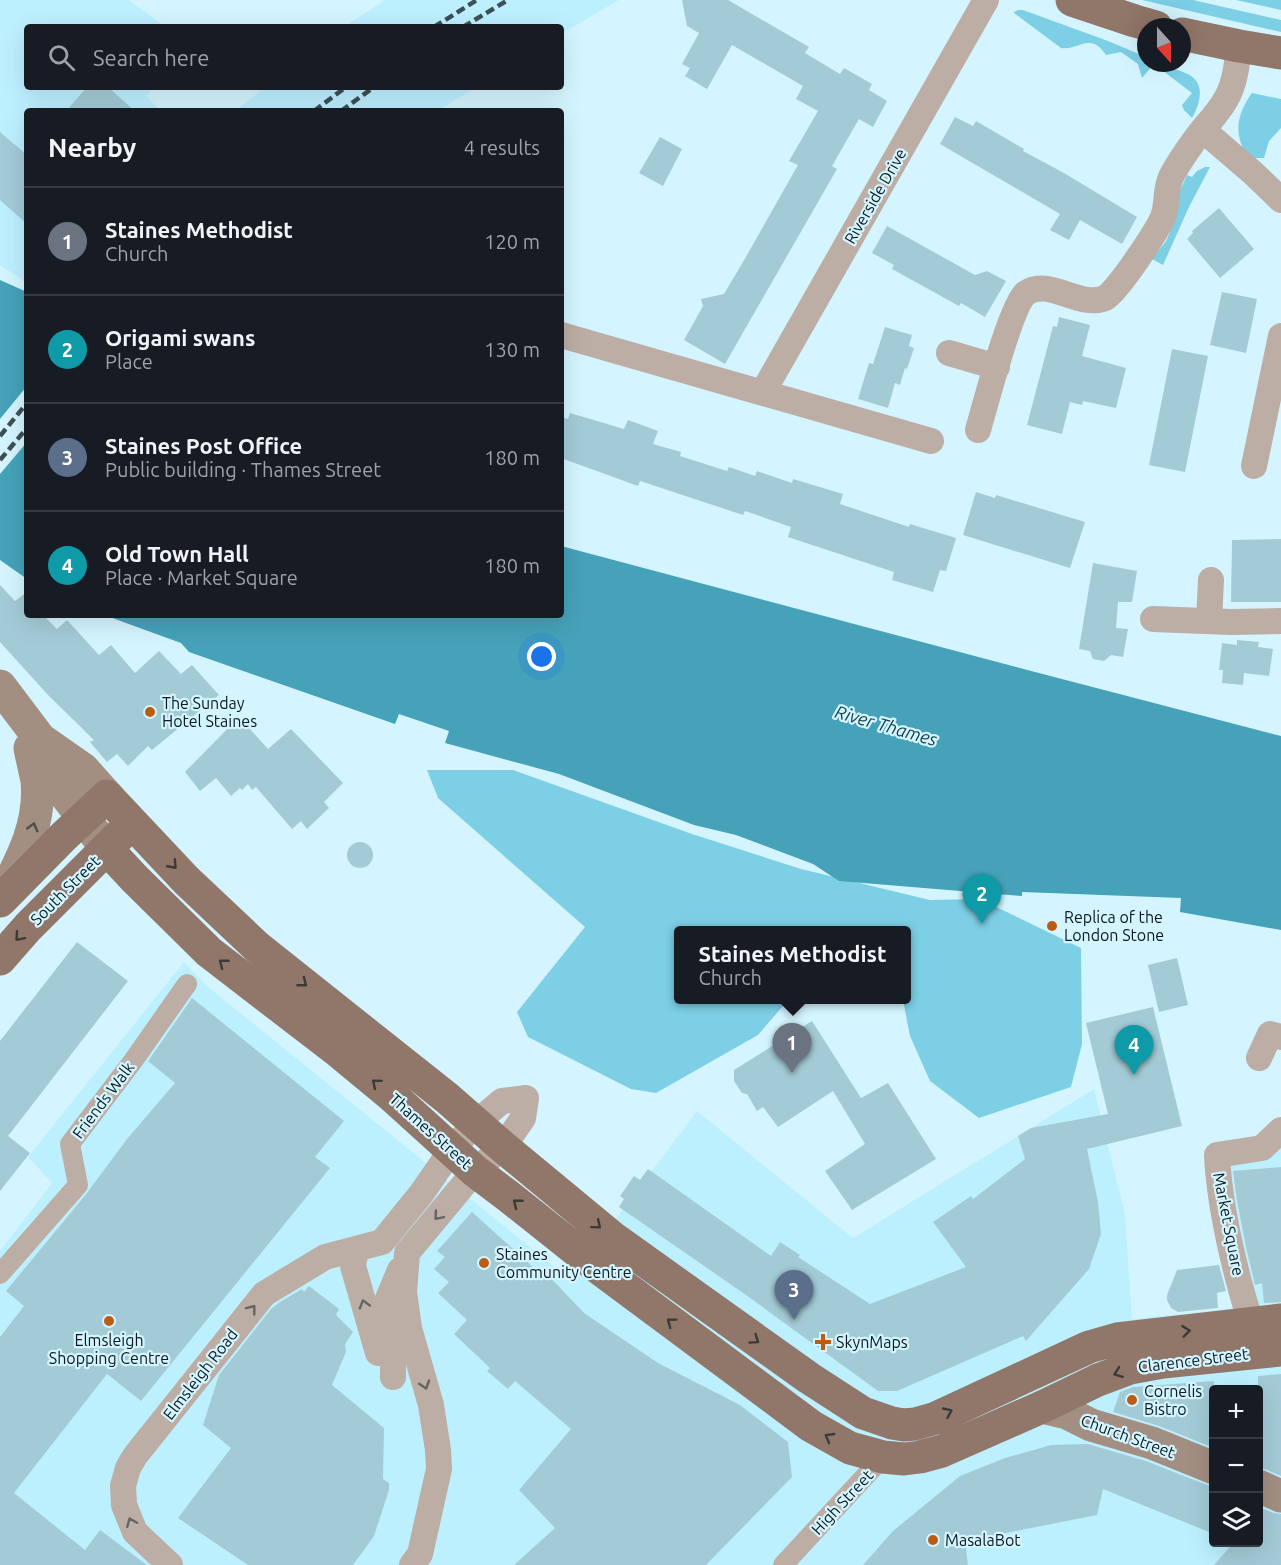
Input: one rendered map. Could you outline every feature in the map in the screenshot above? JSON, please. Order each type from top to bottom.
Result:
[{"type":"main road","points":[[1072,0],[1137,22]]},
{"type":"main road","points":[[1191,36],[1281,53]]},
{"type":"main road","name":"Thames Street","points":[[0,686],[31,727],[62,789],[107,849],[209,952],[339,1052],[463,1160],[596,1266],[811,1426],[850,1448],[883,1457]]},
{"type":"main road","points":[[0,900],[28,844],[36,818],[37,779],[31,727]]},
{"type":"main road","name":"Thames Street","points":[[31,727],[83,769],[209,903],[257,947],[412,1069],[503,1148],[613,1238],[800,1372],[862,1413],[892,1423],[915,1424],[936,1418],[1049,1365]]},
{"type":"main road","points":[[0,900],[107,796]]},
{"type":"main road","name":"South Street","points":[[0,959],[28,927],[132,823]]},
{"type":"main road","name":"Clarence Street","points":[[1049,1365],[1089,1347],[1118,1339],[1273,1336]]},
{"type":"main road","name":"Clarence Street","points":[[1042,1407],[1098,1380],[1130,1368],[1273,1336]]},
{"type":"main road","name":"High Street","points":[[883,1457],[904,1459],[942,1451],[1042,1407]]},
{"type":"main road","name":"Church Street","points":[[1042,1407],[1066,1413],[1091,1425],[1152,1443],[1209,1466]]},
{"type":"main road","points":[[1263,1488],[1281,1496]]},
{"type":"street","name":"Riverside Drive","points":[[763,392],[986,0]]},
{"type":"street","points":[[978,430],[1017,305],[1026,293],[1035,289],[1047,289],[1094,301],[1107,297],[1116,289],[1163,216],[1170,178],[1227,98],[1232,85],[1239,46]]},
{"type":"street","points":[[1203,130],[1281,200]]},
{"type":"street","points":[[564,336],[931,441]]},
{"type":"street","points":[[1254,466],[1281,336]]},
{"type":"street","points":[[949,353],[997,367]]},
{"type":"street","points":[[1209,621],[1210,580]]},
{"type":"street","points":[[1153,619],[1281,621]]},
{"type":"street","name":"Friends Walk","points":[[0,1274],[78,1185],[70,1144],[133,1061],[187,984]]},
{"type":"street","points":[[1259,1058],[1270,1034],[1281,1037]]},
{"type":"street","points":[[356,1249],[353,1266],[380,1357],[393,1377],[393,1354],[385,1306],[407,1253],[463,1160],[476,1123],[502,1101],[526,1098],[523,1118],[503,1148],[463,1160],[421,1194],[382,1242],[407,1253]]},
{"type":"street","name":"Market Square","points":[[1273,1336],[1229,1244],[1217,1155],[1262,1148],[1281,1130]]},
{"type":"street","name":"Elmsleigh Road","points":[[170,1565],[135,1532],[124,1505],[123,1486],[128,1468],[135,1456],[264,1294],[325,1257],[382,1242]]},
{"type":"street","points":[[407,1253],[404,1292],[409,1328],[431,1405],[439,1469],[420,1554],[412,1565]]},
{"type":"street","name":"High Street","points":[[783,1565],[883,1457]]},
{"type":"shaded area","points":[[0,0],[129,0],[161,24],[24,24],[24,90],[150,90],[147,96],[157,108],[24,108],[24,281],[0,265]]},
{"type":"shaded area","points":[[385,0],[619,0],[564,32],[564,24],[349,24]]},
{"type":"shaded area","points":[[1142,0],[1193,0],[1281,20],[1281,32]]},
{"type":"shaded area","points":[[1236,0],[1281,0],[1281,10]]},
{"type":"shaded area","points":[[1023,10],[1108,41],[1137,53],[1137,63],[1121,52],[1106,55],[1095,44],[1061,48],[1014,12]]},
{"type":"shaded area","points":[[1164,72],[1182,72],[1196,80],[1200,96],[1192,118],[1182,105],[1192,93]]},
{"type":"shaded area","points":[[261,90],[471,90],[443,108],[239,108]]},
{"type":"shaded area","points":[[1252,93],[1281,99],[1281,128],[1269,141],[1264,158],[1249,158],[1240,142],[1238,125],[1243,109]]},
{"type":"shaded area","points":[[1205,167],[1210,167],[1163,265],[1152,259],[1170,232],[1177,197],[1187,175],[1192,177]]},
{"type":"shaded area","points":[[427,770],[513,770],[692,834],[801,869],[930,900],[980,899],[1081,948],[1082,1044],[1071,1087],[979,1118],[930,1081],[910,1036],[904,1004],[911,1004],[911,926],[674,926],[674,1004],[785,1004],[758,1035],[656,1093],[631,1089],[528,1037],[517,1012],[585,927],[438,798]]},
{"type":"shaded area","points":[[184,962],[207,986],[566,1276],[605,1233],[697,1111],[853,1238],[1094,1089],[1125,1214],[1132,1319],[1237,1308],[1211,1145],[1281,1137],[1281,1565],[0,1565],[0,1251],[52,1183],[28,1157]]},
{"type":"water","points":[[0,280],[24,291],[24,577],[0,560]]},
{"type":"water","name":"River Thames","points":[[564,547],[1281,736],[1281,930],[1180,912],[1181,898],[1022,892],[1022,896],[839,881],[813,864],[736,835],[694,825],[559,774],[445,743],[449,731],[399,714],[395,724],[189,652],[181,643],[112,618],[564,618]]},
{"type":"pier","points":[[24,390],[24,446],[0,474],[0,419]]},
{"type":"building","points":[[682,0],[728,0],[809,47],[805,53],[840,74],[844,68],[872,84],[869,90],[887,101],[873,127],[859,119],[832,166],[837,169],[725,364],[684,340],[703,306],[701,299],[724,294],[743,262],[798,165],[789,161],[818,111],[796,99],[803,86],[732,45],[707,89],[685,76],[690,68],[682,64],[699,33],[687,26]]},
{"type":"building","points":[[84,90],[111,90],[132,108],[69,108]]},
{"type":"building","points":[[955,117],[973,126],[976,121],[1137,217],[1122,244],[1080,220],[1069,240],[1050,230],[1060,214],[940,144]]},
{"type":"building","points":[[0,132],[24,152],[24,221],[0,200]]},
{"type":"building","points":[[660,137],[682,149],[663,186],[639,173]]},
{"type":"building","points":[[1219,208],[1254,249],[1220,278],[1187,239],[1193,233],[1192,231]]},
{"type":"building","points":[[887,226],[975,275],[987,271],[1006,281],[985,317],[961,303],[959,306],[892,269],[894,265],[872,253]]},
{"type":"building","points":[[1222,292],[1257,299],[1246,353],[1210,345]]},
{"type":"building","points":[[1059,317],[1090,325],[1082,356],[1126,368],[1116,408],[1083,401],[1082,405],[1070,402],[1062,434],[1027,425],[1053,326],[1057,327]]},
{"type":"building","points":[[885,327],[912,335],[909,346],[914,348],[900,385],[895,383],[888,408],[858,399],[869,363],[873,364]]},
{"type":"building","points":[[1172,349],[1208,356],[1185,472],[1149,465]]},
{"type":"building","points":[[570,413],[624,429],[628,420],[658,431],[653,444],[681,452],[680,456],[727,471],[729,467],[755,476],[757,471],[792,483],[793,479],[843,494],[840,504],[909,527],[910,524],[956,538],[946,571],[940,570],[933,592],[892,580],[894,572],[788,537],[791,527],[745,511],[743,515],[640,481],[638,486],[564,459],[564,418],[568,419]]},
{"type":"building","points":[[976,492],[995,498],[996,495],[1085,522],[1070,568],[963,535]]},
{"type":"building","points":[[1281,539],[1281,602],[1231,602],[1232,540]]},
{"type":"building","points":[[1093,563],[1137,571],[1132,602],[1118,602],[1116,628],[1128,629],[1123,657],[1111,655],[1104,661],[1093,659],[1090,651],[1079,649]]},
{"type":"building","points":[[0,585],[15,601],[24,594],[24,618],[46,618],[57,629],[67,620],[99,655],[111,645],[135,673],[159,651],[181,674],[192,665],[219,695],[152,750],[148,746],[128,766],[117,754],[107,762],[90,742],[94,740],[49,696],[0,642]]},
{"type":"building","points":[[1237,640],[1259,642],[1258,647],[1273,649],[1269,676],[1244,673],[1243,685],[1222,683],[1223,670],[1219,670],[1222,643],[1237,645]]},
{"type":"building","points":[[239,717],[268,749],[291,729],[343,783],[324,802],[329,808],[307,829],[301,821],[292,829],[256,787],[252,790],[248,784],[231,796],[216,778],[200,791],[185,772]]},
{"type":"building","points":[[360,842],[370,845],[373,855],[370,865],[360,868],[350,865],[347,855],[350,845]]},
{"type":"building","points":[[77,942],[128,981],[8,1136],[30,1153],[0,1191],[0,1041]]},
{"type":"building","points":[[1177,958],[1188,1005],[1159,1012],[1148,965]]},
{"type":"building","name":"Elmsleigh Shopping Centre","points":[[192,998],[344,1121],[315,1157],[330,1168],[141,1401],[107,1374],[14,1493],[85,1550],[100,1530],[147,1565],[0,1565],[0,1337],[24,1306],[6,1291],[87,1193],[127,1139],[175,1083],[148,1061]]},
{"type":"building","points":[[1153,1007],[1182,1126],[1087,1149],[1098,1202],[1101,1234],[1089,1269],[1026,1341],[1023,1336],[897,1391],[878,1391],[746,1295],[619,1207],[624,1199],[620,1196],[634,1176],[640,1180],[648,1169],[771,1256],[780,1242],[800,1255],[798,1257],[870,1304],[966,1267],[933,1222],[971,1196],[973,1199],[1025,1159],[1018,1136],[1031,1128],[1108,1114],[1086,1023]]},
{"type":"building","points":[[812,1021],[861,1098],[888,1083],[936,1159],[852,1210],[825,1171],[865,1144],[833,1091],[778,1127],[763,1107],[757,1111],[747,1094],[742,1093],[734,1081],[734,1070]]},
{"type":"building","points":[[1281,1167],[1281,1302],[1264,1303],[1262,1283],[1255,1285],[1246,1247],[1233,1171]]},
{"type":"building","points":[[472,1212],[545,1278],[548,1275],[584,1313],[658,1363],[740,1405],[788,1442],[792,1477],[706,1565],[514,1565],[555,1528],[519,1490],[571,1429],[515,1381],[508,1389],[487,1371],[490,1368],[454,1334],[467,1320],[438,1293],[449,1282],[434,1269],[445,1257],[437,1251]]},
{"type":"building","points":[[1219,1265],[1226,1291],[1217,1293],[1218,1308],[1178,1312],[1171,1308],[1167,1295],[1177,1270]]},
{"type":"building","points":[[309,1286],[339,1309],[336,1315],[353,1332],[345,1344],[346,1352],[332,1385],[384,1428],[383,1479],[389,1483],[389,1490],[374,1536],[353,1565],[248,1565],[178,1518],[231,1448],[203,1425],[219,1375],[271,1309],[302,1289],[304,1292]]},
{"type":"building","points":[[1281,1374],[1281,1476],[1263,1469],[1263,1385],[1258,1385],[1258,1376]]},
{"type":"building","points":[[1214,1381],[1214,1385],[1209,1385],[1209,1446],[1159,1426],[1113,1412],[1120,1392],[1133,1387]]},
{"type":"building","points":[[1088,1444],[1146,1461],[1209,1485],[1209,1532],[1103,1489],[1097,1515],[965,1541],[968,1565],[863,1565],[893,1531],[960,1476],[1005,1458],[1051,1445]]},
{"type":"building","points":[[1263,1509],[1281,1514],[1281,1565],[1214,1565],[1230,1547],[1263,1547]]},
{"type":"railway","points":[[439,24],[477,0]]},
{"type":"railway","points":[[468,24],[508,0]]},
{"type":"railway","points":[[318,108],[342,90]]},
{"type":"railway","points":[[345,108],[370,90]]},
{"type":"railway","points":[[0,436],[24,407]]},
{"type":"railway","points":[[0,460],[24,432]]},
{"type":"place","name":"The Sunday Hotel Staines","points":[[150,712]]},
{"type":"place","name":"Origami swans","points":[[982,924]]},
{"type":"place","name":"Replica of the London Stone","points":[[1052,926]]},
{"type":"place","name":"Staines Methodist","points":[[792,1073]]},
{"type":"place","name":"Old Town Hall","points":[[1134,1075]]},
{"type":"place","name":"Staines Community Centre","points":[[484,1263]]},
{"type":"place","name":"Staines Post Office","points":[[794,1320]]},
{"type":"place","name":"Elmsleigh Shopping Centre","points":[[109,1321]]},
{"type":"place","name":"SkynMaps","points":[[823,1342]]},
{"type":"place","name":"Cornelis Bistro","points":[[1132,1400]]},
{"type":"place","name":"MasalaBot","points":[[933,1540]]}]
